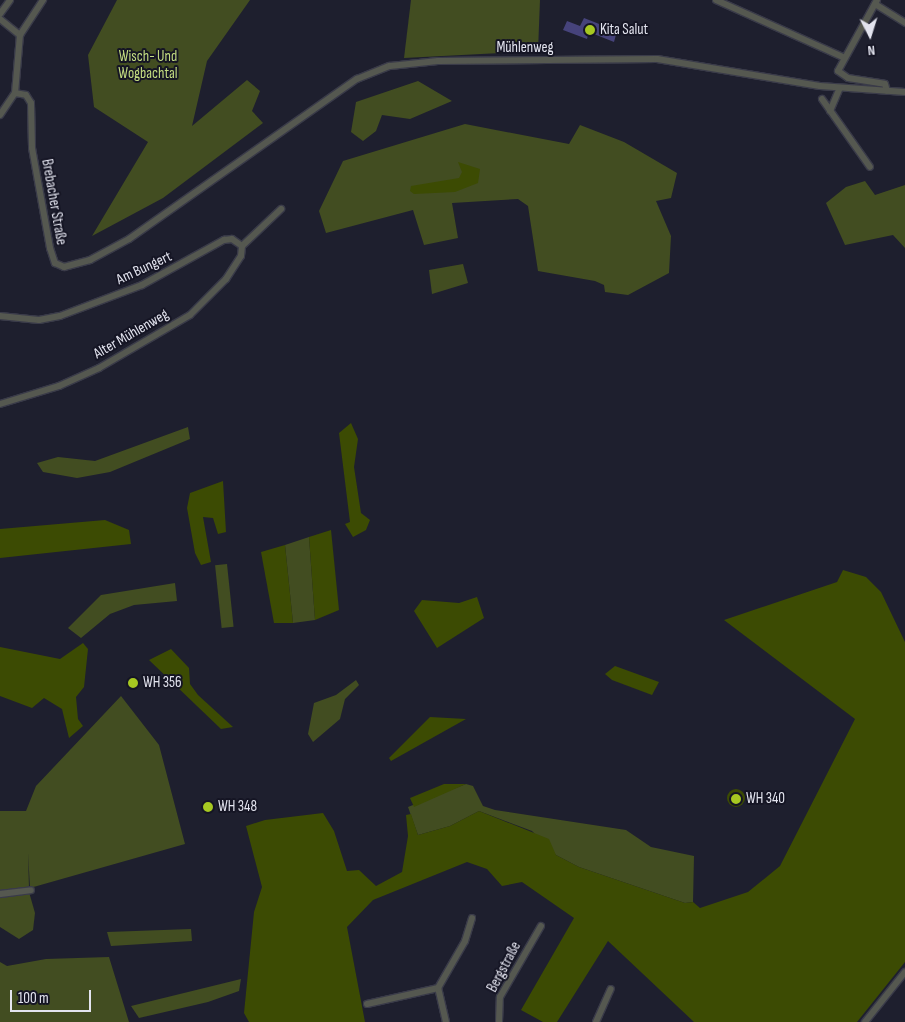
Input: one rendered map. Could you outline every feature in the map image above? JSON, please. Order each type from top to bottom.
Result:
[{"type":"street","points":[[0,14],[10,0]]},
{"type":"street","points":[[0,115],[3,104],[15,93],[20,34],[43,0]]},
{"type":"street","points":[[716,0],[843,57]]},
{"type":"street","points":[[887,90],[885,84],[848,78],[838,70],[843,57],[876,2],[905,22]]},
{"type":"street","points":[[0,19],[20,34]]},
{"type":"street","name":"Mühlenweg","points":[[185,202],[349,84],[390,66],[438,61],[657,59],[840,88],[905,92]]},
{"type":"street","points":[[830,111],[840,88]]},
{"type":"street","name":"Brebacher Straße","points":[[15,93],[26,95],[31,103],[32,155],[51,255],[58,266],[90,260],[185,202]]},
{"type":"street","points":[[822,99],[870,167]]},
{"type":"street","points":[[242,246],[280,209]]},
{"type":"street","name":"Am Bungert","points":[[0,316],[39,320],[60,316],[142,285],[224,240],[232,239],[242,246]]},
{"type":"street","name":"Alter Mühlenweg","points":[[0,404],[60,386],[99,368],[190,315],[226,279],[241,256],[242,246]]},
{"type":"street","points":[[0,894],[31,890]]},
{"type":"street","points":[[446,1022],[438,988],[465,941],[472,918]]},
{"type":"street","name":"Bergstraße","points":[[499,1022],[500,997],[541,926]]},
{"type":"street","points":[[865,1022],[905,972]]},
{"type":"street","points":[[367,1004],[438,988]]},
{"type":"street","points":[[596,1022],[611,989]]},
{"type":"green space","name":"Wisch- Und Wogbachtal","points":[[117,0],[250,0],[207,61],[192,126],[247,80],[260,91],[252,111],[263,123],[163,198],[92,236],[148,142],[94,107],[88,55]]},
{"type":"green space","points":[[411,0],[540,0],[538,51],[404,58]]},
{"type":"green space","points":[[418,81],[452,101],[410,119],[382,115],[376,131],[363,141],[351,132],[356,102]]},
{"type":"green space","points":[[465,124],[569,144],[580,125],[624,142],[677,173],[671,198],[656,201],[671,236],[669,273],[628,295],[605,292],[604,285],[595,281],[538,271],[528,206],[518,199],[452,203],[458,238],[424,245],[413,210],[326,233],[319,211],[343,161]]},
{"type":"green space","points":[[458,162],[480,169],[478,183],[455,192],[414,194],[410,191],[411,186],[459,178],[462,172]]},
{"type":"green space","points":[[865,181],[875,195],[905,185],[905,248],[893,235],[845,245],[826,203],[846,187]]},
{"type":"green space","points":[[463,264],[468,283],[432,294],[429,270]]},
{"type":"green space","points":[[351,423],[358,439],[354,467],[361,513],[370,520],[366,530],[353,537],[345,524],[350,522],[339,433]]},
{"type":"green space","points":[[188,427],[190,439],[110,472],[77,478],[43,472],[37,463],[58,457],[95,461]]},
{"type":"green space","points":[[223,481],[226,532],[218,534],[213,518],[203,517],[211,562],[201,565],[195,553],[187,508],[190,493]]},
{"type":"green space","points":[[105,520],[129,530],[131,544],[0,558],[0,529]]},
{"type":"green space","points":[[331,530],[339,610],[315,620],[309,537]]},
{"type":"green space","points":[[309,537],[315,620],[293,623],[285,545]]},
{"type":"green space","points":[[285,545],[293,623],[274,623],[261,552]]},
{"type":"green space","points":[[227,564],[234,627],[222,628],[215,565]]},
{"type":"green space","points":[[843,570],[866,577],[881,592],[905,642],[905,962],[857,1022],[694,1022],[608,941],[557,1022],[543,1022],[521,1010],[574,918],[522,882],[502,886],[487,869],[467,862],[373,900],[347,927],[365,1022],[249,1022],[244,1013],[254,912],[262,887],[246,826],[265,820],[323,813],[334,831],[347,871],[359,870],[376,886],[402,872],[408,836],[406,815],[411,814],[418,835],[450,826],[479,811],[549,839],[556,855],[579,867],[685,903],[693,902],[700,908],[748,892],[780,866],[855,719],[724,620],[837,582]]},
{"type":"green space","points":[[175,583],[177,601],[134,605],[110,614],[81,638],[68,628],[101,595]]},
{"type":"green space","points":[[477,597],[484,618],[437,648],[414,611],[422,600],[459,603]]},
{"type":"green space","points":[[83,643],[88,649],[84,687],[76,697],[78,719],[83,726],[69,738],[62,709],[44,698],[32,708],[0,696],[0,647],[60,659]]},
{"type":"green space","points":[[171,649],[189,668],[190,684],[198,695],[233,727],[221,729],[149,660]]},
{"type":"green space","points":[[615,666],[659,682],[652,695],[612,680],[605,674]]},
{"type":"green space","points":[[356,680],[359,685],[345,699],[340,719],[313,742],[308,734],[314,703],[336,695]]},
{"type":"green space","points":[[121,696],[159,745],[185,844],[30,888],[28,853],[29,888],[0,891],[0,811],[26,811],[36,786]]},
{"type":"green space","points":[[430,717],[466,719],[391,761],[389,758]]},
{"type":"green space","points":[[444,784],[466,784],[414,807],[410,798]]},
{"type":"green space","points":[[466,784],[473,786],[483,806],[495,810],[626,830],[651,847],[694,856],[693,902],[685,903],[579,867],[556,855],[532,831],[479,811],[450,826],[418,835],[408,807]]},
{"type":"green space","points":[[736,789],[742,792],[745,798],[742,804],[736,807],[730,804],[727,798],[730,792]]},
{"type":"green space","points":[[29,892],[35,913],[33,930],[19,939],[0,927],[0,896]]},
{"type":"green space","points":[[191,929],[192,941],[111,946],[107,932]]},
{"type":"green space","points":[[109,957],[129,1022],[0,1022],[0,962],[7,966],[46,959]]},
{"type":"green space","points":[[241,979],[239,991],[208,1002],[139,1018],[131,1006]]},
{"type":"building","name":"Kita Salut","points":[[584,18],[617,31],[614,42],[589,32],[587,39],[563,30],[567,21],[580,26]]},
{"type":"place","name":"Kita Salut","points":[[590,30]]},
{"type":"place","name":"WH 356","points":[[133,683]]},
{"type":"place","name":"WH 340","points":[[736,799]]},
{"type":"place","name":"WH 348","points":[[208,807]]}]
